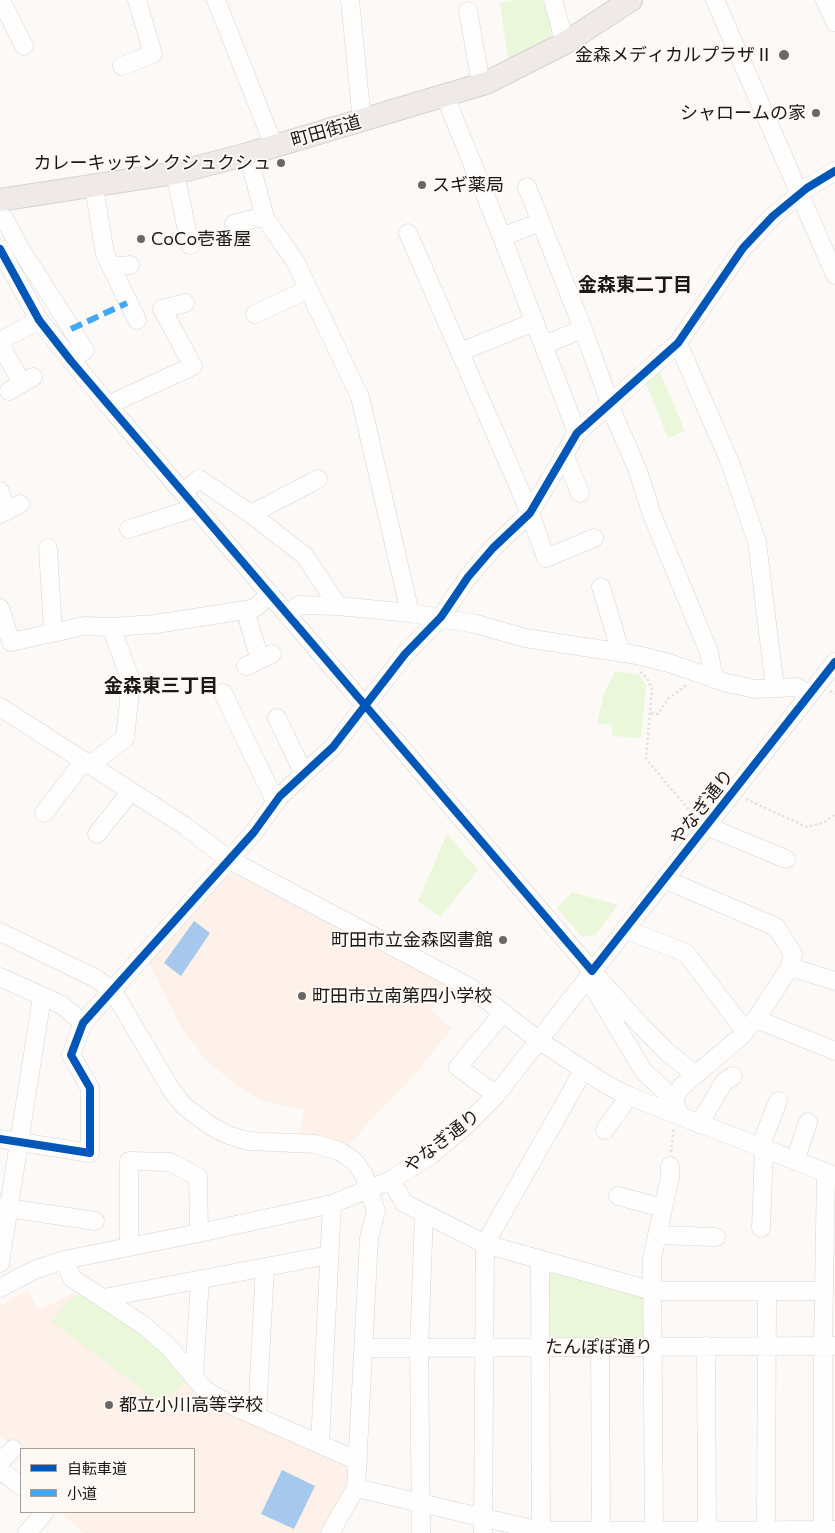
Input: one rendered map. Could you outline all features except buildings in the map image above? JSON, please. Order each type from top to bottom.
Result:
[{"type":"main road","name":"町田街道","points":[[2,209],[94,187],[175,173],[248,154],[445,96],[481,84],[531,62],[565,44],[631,0]]},
{"type":"street","points":[[1,0],[24,46]]},
{"type":"street","points":[[122,66],[153,54],[137,0]]},
{"type":"street","points":[[350,0],[362,121]]},
{"type":"street","points":[[554,0],[565,44]]},
{"type":"street","points":[[715,0],[835,275]]},
{"type":"street","points":[[826,0],[835,22]]},
{"type":"street","points":[[221,1],[274,146]]},
{"type":"street","points":[[468,11],[481,84]]},
{"type":"street","points":[[445,96],[502,237],[577,433]]},
{"type":"street","points":[[248,154],[264,216],[295,261],[360,397],[410,613]]},
{"type":"street","points":[[0,1139],[90,1154],[90,1088],[71,1055],[83,1023],[254,832],[275,801],[333,747],[405,654],[441,617],[468,577],[493,548],[530,513],[577,433],[678,343],[743,248],[773,216],[835,171]]},
{"type":"street","points":[[175,173],[190,245]]},
{"type":"street","points":[[94,187],[105,254],[137,320]]},
{"type":"street","points":[[527,188],[583,329],[610,404],[638,471],[652,515],[709,652],[708,676]]},
{"type":"street","points":[[2,209],[52,299],[85,350],[71,361]]},
{"type":"street","points":[[234,224],[264,216]]},
{"type":"street","points":[[502,237],[540,222]]},
{"type":"street","points":[[408,233],[530,513],[546,558],[594,538]]},
{"type":"street","points":[[0,250],[36,315],[108,405],[592,971],[643,1028],[666,1051],[694,1074]]},
{"type":"street","points":[[111,268],[130,265]]},
{"type":"street","points":[[262,306],[309,288]]},
{"type":"street","points":[[21,384],[0,343],[36,315],[52,299]]},
{"type":"street","points":[[108,405],[193,366],[162,309],[185,303]]},
{"type":"street","points":[[460,352],[534,322]]},
{"type":"street","points":[[543,345],[583,329]]},
{"type":"street","points":[[678,343],[731,465],[757,542],[774,688]]},
{"type":"street","points":[[564,454],[580,493]]},
{"type":"street","points":[[183,493],[199,479],[251,514],[305,556],[338,606]]},
{"type":"street","points":[[251,514],[318,479]]},
{"type":"street","points":[[0,491],[9,510]]},
{"type":"street","points":[[129,529],[195,508]]},
{"type":"street","points":[[48,548],[57,579],[53,632]]},
{"type":"street","points":[[601,587],[622,653]]},
{"type":"street","points":[[0,608],[11,642],[84,626],[111,627],[156,624],[245,610],[255,608],[270,594]]},
{"type":"street","points":[[288,615],[299,605],[338,606],[441,617],[476,624],[524,638],[622,653],[669,663],[755,689],[797,687],[809,695]]},
{"type":"street","points":[[245,610],[259,660]]},
{"type":"street","points":[[44,813],[87,763],[125,738],[131,681],[111,627]]},
{"type":"street","name":"やなぎ通り","points":[[2,1283],[64,1260],[332,1204],[391,1180],[448,1142],[496,1094],[835,662]]},
{"type":"street","points":[[223,694],[275,801]]},
{"type":"street","points":[[0,707],[185,826],[228,859],[471,988],[538,1040],[583,1071],[629,1096],[831,1175],[824,1291],[829,1346],[827,1531],[541,1532],[483,1525],[420,1503],[356,1488]]},
{"type":"street","points":[[277,718],[304,774]]},
{"type":"street","points":[[97,834],[132,791]]},
{"type":"street","points":[[706,826],[786,859]]},
{"type":"street","points":[[664,878],[776,927],[793,954],[790,967],[750,1025],[694,1074],[681,1087],[674,1099]]},
{"type":"street","points":[[625,929],[686,953],[750,1025],[835,1051]]},
{"type":"street","points":[[0,932],[95,978],[113,990],[161,1075],[184,1106],[197,1117],[228,1135],[248,1141],[315,1144],[339,1151],[354,1161],[370,1190],[376,1211],[369,1238],[356,1488],[330,1533]]},
{"type":"street","points":[[790,967],[835,981]]},
{"type":"street","points":[[592,971],[596,990],[628,1046],[644,1072],[674,1099],[680,1116]]},
{"type":"street","points":[[0,977],[62,1005],[83,1023]]},
{"type":"street","points":[[0,1263],[4,1208],[19,1142],[42,997]]},
{"type":"street","points":[[496,1094],[458,1067],[503,1013]]},
{"type":"street","points":[[628,1046],[643,1028]]},
{"type":"street","points":[[483,1525],[483,1347],[486,1244],[583,1071]]},
{"type":"street","points":[[699,1124],[724,1082],[732,1076]]},
{"type":"street","points":[[605,1130],[629,1096]]},
{"type":"street","points":[[761,1228],[762,1148],[778,1101]]},
{"type":"street","points":[[795,1161],[808,1122]]},
{"type":"street","points":[[128,1247],[129,1161],[170,1162],[198,1177],[199,1233]]},
{"type":"street","points":[[661,1531],[653,1346],[652,1258],[670,1166]]},
{"type":"street","points":[[391,1180],[404,1203],[486,1244],[653,1291],[824,1291]]},
{"type":"street","points":[[618,1196],[663,1208]]},
{"type":"street","points":[[320,1444],[332,1204]]},
{"type":"street","points":[[4,1208],[95,1221]]},
{"type":"street","points":[[421,1533],[419,1348],[424,1214]]},
{"type":"street","points":[[657,1235],[716,1237]]},
{"type":"street","points":[[104,1298],[329,1255]]},
{"type":"street","points":[[64,1260],[72,1278],[143,1325],[168,1346],[206,1390],[235,1407],[358,1461]]},
{"type":"street","points":[[540,1260],[541,1532]]},
{"type":"street","points":[[257,1416],[265,1267]]},
{"type":"street","points":[[194,1376],[200,1279]]},
{"type":"street","points":[[766,1530],[767,1291]]},
{"type":"street","points":[[706,1346],[707,1530]]},
{"type":"street","name":"たんぽぽ通り","points":[[364,1348],[829,1346]]},
{"type":"street","points":[[600,1347],[601,1532]]},
{"type":"street","points":[[0,1462],[13,1448]]},
{"type":"street","points":[[0,1470],[20,1485]]},
{"type":"street","points":[[27,1533],[44,1513]]},
{"type":"path","points":[[635,670],[643,673],[650,683],[652,690],[646,759],[692,815],[706,826]]},
{"type":"path","points":[[651,714],[658,714],[668,699],[708,676]]},
{"type":"path","points":[[734,790],[753,804],[807,827],[825,822],[835,814]]},
{"type":"shaded area","name":"町田市立南第四小学校","points":[[240,872],[446,982],[431,1011],[452,1028],[416,1073],[374,1116],[353,1141],[350,1149],[316,1136],[299,1134],[304,1110],[261,1100],[236,1085],[206,1060],[182,1029],[147,960],[220,875]]},
{"type":"shaded area","name":"都立小川高等学校","points":[[28,1290],[38,1310],[79,1291],[138,1330],[189,1380],[338,1459],[350,1472],[344,1492],[320,1533],[83,1533],[61,1513],[195,1513],[195,1448],[20,1448],[20,1451],[0,1436],[0,1306]]},
{"type":"green space","points":[[517,0],[547,0],[554,29],[551,38],[508,60],[500,3]]},
{"type":"green space","points":[[659,370],[685,431],[668,438],[645,381]]},
{"type":"green space","points":[[615,671],[638,674],[646,685],[641,738],[613,736],[611,725],[597,723],[604,694]]},
{"type":"green space","points":[[447,834],[478,870],[440,917],[418,901]]},
{"type":"green space","points":[[572,892],[618,905],[595,935],[582,937],[557,908]]},
{"type":"green space","points":[[550,1267],[643,1292],[647,1299],[648,1336],[643,1341],[553,1341],[547,1336],[546,1271]]},
{"type":"green space","points":[[81,1295],[131,1328],[106,1362],[52,1322],[69,1300]]},
{"type":"green space","points":[[132,1328],[161,1351],[188,1381],[165,1399],[163,1405],[107,1363]]},
{"type":"water","points":[[194,921],[210,933],[181,976],[164,963]]},
{"type":"water","points":[[282,1470],[315,1486],[294,1529],[261,1514]]},
{"type":"marked path","points":[[71,329],[127,303]]},
{"type":"cycle path","points":[[0,1139],[90,1153],[90,1088],[71,1055],[83,1023],[254,832],[280,796],[333,747],[405,654],[441,617],[468,577],[493,548],[530,513],[577,433],[678,343],[743,248],[773,216],[807,188],[835,171]]},
{"type":"cycle path","points":[[0,249],[39,320],[71,361],[592,971],[835,662]]},
{"type":"place","name":"金森メディカルプラザⅡ","points":[[784,55]]},
{"type":"place","name":"シャロームの家","points":[[816,113]]},
{"type":"place","name":"カレーキッチン クシュクシュ","points":[[281,163]]},
{"type":"place","name":"スギ薬局","points":[[422,185]]},
{"type":"place","name":"CoCo壱番屋","points":[[141,239]]},
{"type":"place","name":"町田市立金森図書館","points":[[503,940]]},
{"type":"place","name":"町田市立南第四小学校","points":[[302,996]]},
{"type":"place","name":"都立小川高等学校","points":[[109,1405]]},
{"type":"district","name":"金森東二丁目","points":[[635,285]]},
{"type":"district","name":"金森東三丁目","points":[[161,686]]}]
